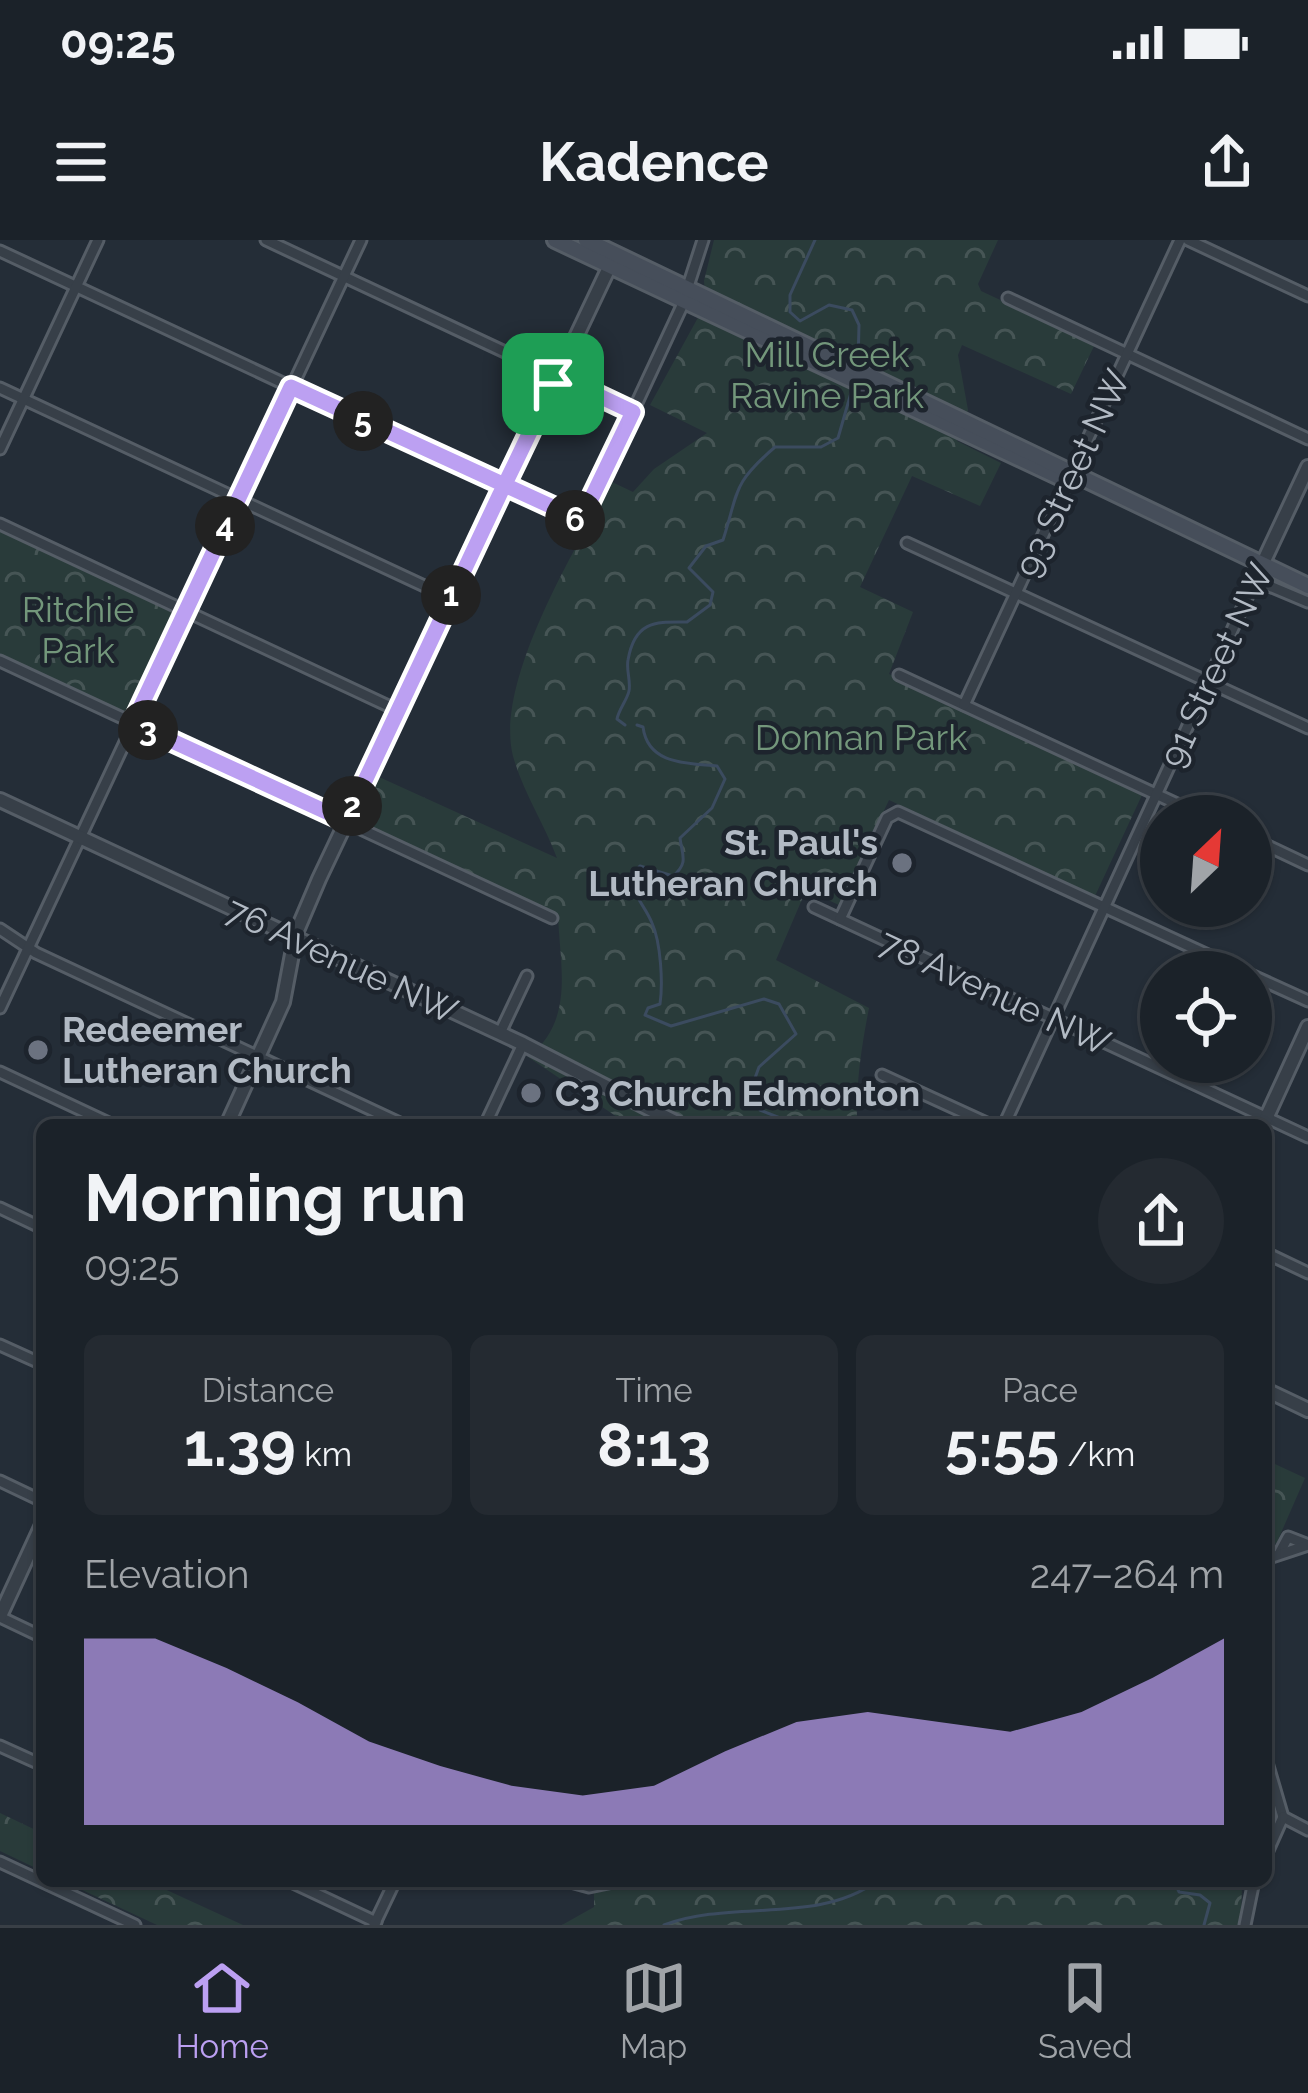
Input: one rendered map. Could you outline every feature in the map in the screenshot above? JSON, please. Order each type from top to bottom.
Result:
[{"type":"main road","points":[[555,240],[616,253]]},
{"type":"main road","points":[[586,240],[685,294],[969,427],[1060,477],[1071,476],[1259,572],[1308,586]]},
{"type":"street","points":[[0,448],[98,240]]},
{"type":"street","points":[[266,240],[633,412]]},
{"type":"street","points":[[0,1008],[362,240]]},
{"type":"street","points":[[0,251],[581,520],[685,294],[703,240]]},
{"type":"street","points":[[1184,240],[1308,296]]},
{"type":"street","name":"93 Street NW","points":[[964,705],[1184,240]]},
{"type":"street","points":[[229,1119],[286,996],[295,938],[346,821],[616,253]]},
{"type":"street","points":[[1008,298],[1308,439]]},
{"type":"street","points":[[0,388],[450,598]]},
{"type":"street","name":"91 Street NW","points":[[1007,1119],[1308,467]]},
{"type":"street","points":[[0,524],[398,710]]},
{"type":"street","points":[[907,543],[1308,728]]},
{"type":"street","points":[[1259,572],[1308,602]]},
{"type":"street","points":[[0,661],[552,918]]},
{"type":"street","points":[[899,675],[1156,794]]},
{"type":"street","name":"76 Avenue NW","points":[[0,800],[500,1033],[669,1119]]},
{"type":"street","points":[[840,919],[887,818],[895,812],[1199,951]]},
{"type":"street","points":[[1272,848],[1308,865]]},
{"type":"street","name":"78 Avenue NW","points":[[814,907],[1260,1119]]},
{"type":"street","points":[[0,929],[391,1119]]},
{"type":"street","points":[[500,1033],[527,976]]},
{"type":"street","points":[[1272,985],[1308,1001]]},
{"type":"street","points":[[1265,1119],[1308,1027]]},
{"type":"street","points":[[487,1119],[523,1044]]},
{"type":"street","points":[[0,1072],[100,1119]]},
{"type":"street","points":[[883,1075],[978,1119]]},
{"type":"street","name":"78 Avenue NW","points":[[1272,1124],[1308,1137]]},
{"type":"street","points":[[0,1208],[36,1225]]},
{"type":"street","points":[[1272,1256],[1308,1273]]},
{"type":"street","points":[[0,1345],[36,1361]]},
{"type":"street","points":[[1272,1393],[1308,1410]]},
{"type":"street","points":[[0,1481],[36,1498]]},
{"type":"street","points":[[36,1538],[0,1616],[36,1634]]},
{"type":"street","points":[[1272,1556],[1308,1546]]},
{"type":"street","points":[[0,1746],[36,1762]]},
{"type":"street","points":[[1272,1779],[1283,1817],[1272,1842]]},
{"type":"street","points":[[1283,1817],[1308,1830]]},
{"type":"street","points":[[0,1862],[36,1879]]},
{"type":"street","points":[[54,1887],[135,1925]]},
{"type":"street","points":[[302,1887],[375,1923],[392,1887]]},
{"type":"street","points":[[1245,1925],[1253,1887]]},
{"type":"green space","name":"Mill Creek Ravine Park","points":[[714,240],[998,240],[978,284],[981,291],[1095,344],[1071,394],[962,345],[958,355],[968,410],[957,441],[1001,463],[980,506],[912,476],[860,587],[913,612],[889,674],[1142,795],[1095,896],[889,800],[839,905],[806,890],[776,960],[869,1008],[857,1119],[620,1119],[528,1057],[543,1043],[559,1010],[558,915],[359,822],[379,777],[557,858],[513,756],[510,725],[516,691],[542,615],[612,482],[633,492],[654,469],[707,433],[650,405],[706,303],[704,281]]},
{"type":"green space","name":"Ritchie Park","points":[[0,530],[174,612],[128,715],[0,656]]},
{"type":"green space","points":[[1272,1463],[1305,1478],[1272,1546]]},
{"type":"green space","points":[[0,1813],[36,1830],[36,1868],[0,1851]]},
{"type":"green space","points":[[76,1887],[160,1887],[243,1925],[157,1925]]},
{"type":"green space","points":[[608,1887],[1242,1887],[1241,1925],[562,1925],[594,1907],[594,1891]]},
{"type":"waterway","points":[[815,240],[790,295],[790,312],[800,321],[829,305],[852,310],[859,325],[858,364]]},
{"type":"waterway","points":[[625,725],[617,719],[629,691],[628,660],[636,637],[657,623],[687,622],[710,605],[713,592],[689,568],[706,546],[723,540],[743,480],[775,447],[821,447],[838,438],[853,386]]},
{"type":"waterway","points":[[637,725],[661,756],[717,766],[725,779],[712,808],[680,838],[683,858],[678,871],[673,876],[640,866],[630,878],[652,923],[659,952],[660,1004],[648,1008],[645,1015],[671,1026],[764,999],[779,1004],[796,1034],[759,1067],[751,1089],[760,1110],[783,1119]]},
{"type":"waterway","points":[[664,1925],[718,1913],[828,1903],[866,1887]]},
{"type":"waterway","points":[[1177,1887],[1210,1903],[1204,1925]]},
{"type":"place","name":"St. Paul's Lutheran Church","points":[[902,863]]},
{"type":"place","name":"Redeemer Lutheran Church","points":[[38,1050]]},
{"type":"place","name":"C3 Church Edmonton","points":[[531,1093]]},
{"type":"route","points":[[553,384],[504,488],[450,598],[346,821],[133,723],[291,387],[504,488],[581,520],[633,412],[557,376],[553,384]]},
{"type":"park label","name":"Donnan Park","points":[[861,737]]}]
